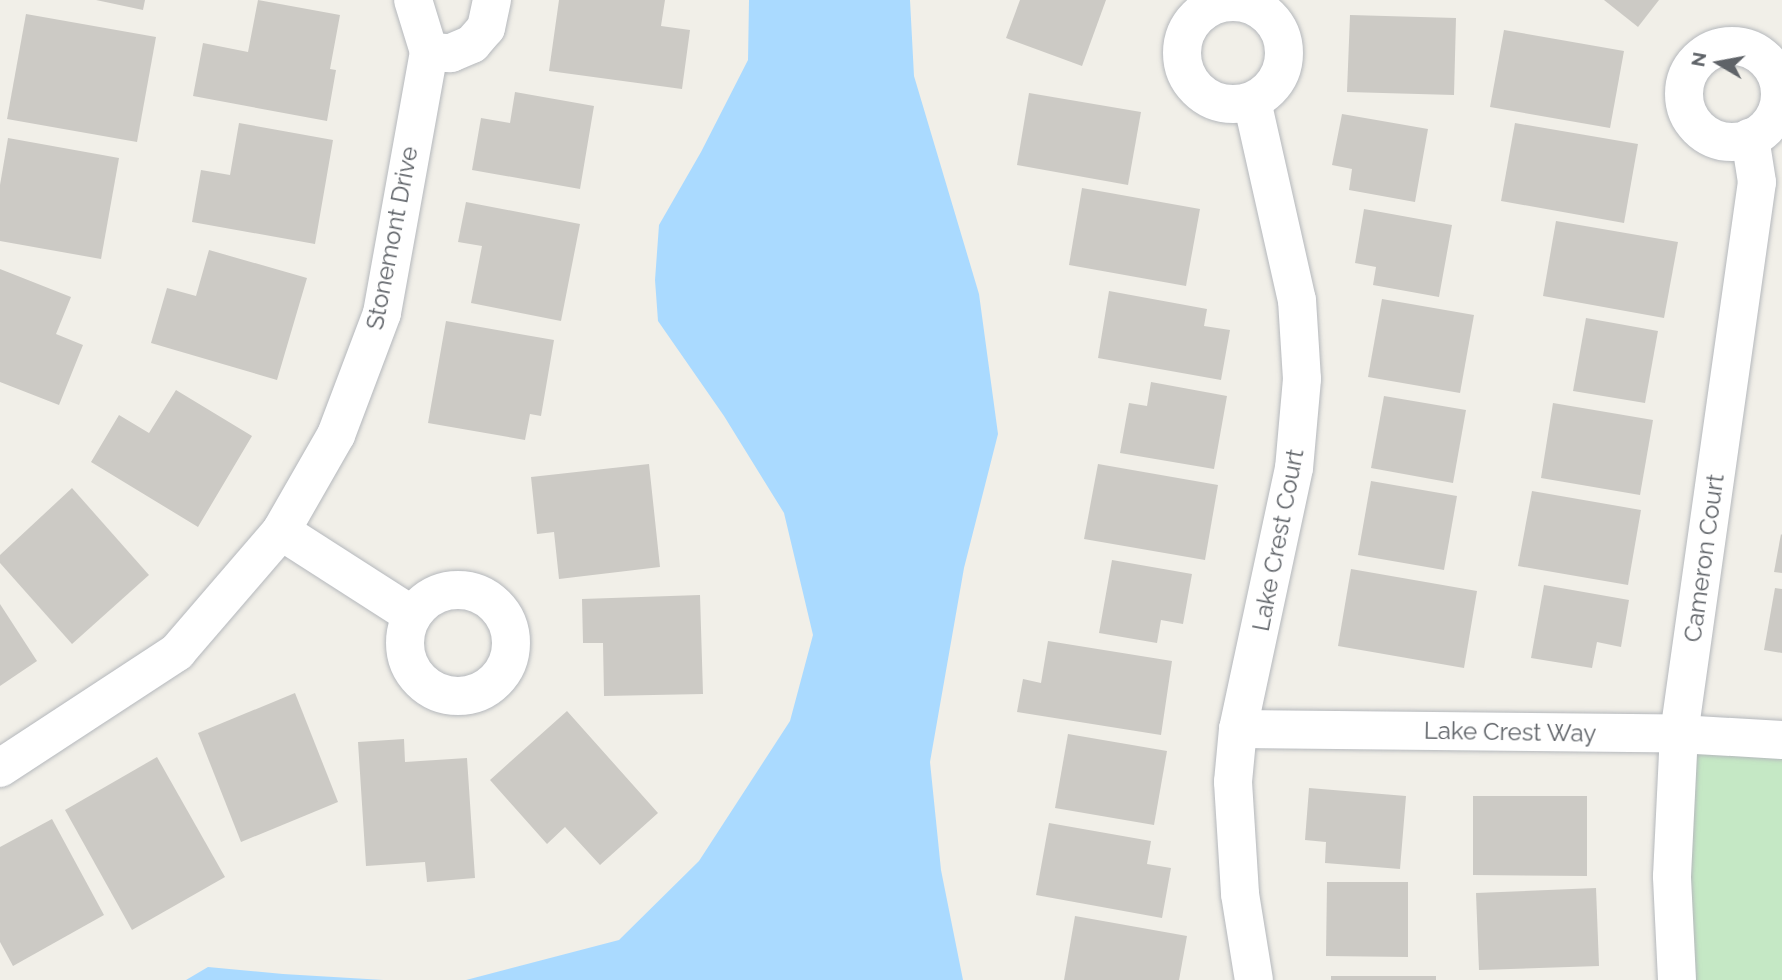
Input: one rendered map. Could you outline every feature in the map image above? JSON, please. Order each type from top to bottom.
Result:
[{"type":"street","name":"Stonemont Drive","points":[[0,768],[177,652],[281,531],[337,436],[382,313],[429,52],[413,0]]},
{"type":"street","points":[[429,52],[451,52],[472,44],[486,28],[492,0]]},
{"type":"street","name":"Lake Crest Court","points":[[1252,101],[1297,299],[1302,379],[1294,468],[1238,729],[1234,830],[1240,894],[1254,980]]},
{"type":"street","name":"Cameron Court","points":[[1677,980],[1672,876],[1679,734],[1758,182],[1750,138]]},
{"type":"street","points":[[281,531],[412,615]]},
{"type":"street","name":"Lake Crest Way","points":[[1238,729],[1679,734],[1782,740]]},
{"type":"green space","points":[[1679,734],[1782,740],[1782,980],[1677,980]]},
{"type":"water","points":[[749,0],[910,0],[914,76],[979,294],[998,434],[964,568],[930,762],[941,870],[963,980],[466,980],[619,940],[699,861],[790,721],[813,635],[784,513],[724,416],[658,321],[655,280],[659,225],[701,152],[748,60]]},
{"type":"water","points":[[208,967],[283,974],[384,980],[186,980]]},
{"type":"building","points":[[96,0],[145,0],[143,10]]},
{"type":"building","points":[[258,0],[340,15],[330,69],[336,70],[327,121],[193,96],[203,43],[248,52]]},
{"type":"building","points":[[559,0],[665,0],[661,26],[690,30],[682,89],[549,71]]},
{"type":"building","points":[[1020,0],[1106,0],[1082,66],[1006,38]]},
{"type":"building","points":[[1604,0],[1659,0],[1638,27]]},
{"type":"building","points":[[26,14],[156,37],[137,142],[7,119]]},
{"type":"building","points":[[1350,15],[1456,18],[1454,95],[1347,92]]},
{"type":"building","points":[[1504,30],[1624,51],[1610,128],[1490,107]]},
{"type":"building","points":[[515,92],[594,106],[580,189],[472,170],[481,118],[510,123]]},
{"type":"building","points":[[1029,93],[1141,112],[1128,185],[1017,165]]},
{"type":"building","points":[[1342,114],[1428,129],[1415,202],[1349,190],[1352,169],[1332,165]]},
{"type":"building","points":[[239,123],[333,140],[315,244],[192,222],[201,170],[230,175]]},
{"type":"building","points":[[1515,123],[1638,144],[1624,223],[1501,201]]},
{"type":"building","points":[[8,138],[119,158],[101,259],[0,241],[0,185]]},
{"type":"building","points":[[1082,188],[1200,209],[1186,286],[1069,265]]},
{"type":"building","points":[[466,202],[580,224],[561,321],[471,303],[482,246],[458,242]]},
{"type":"building","points":[[1364,209],[1452,225],[1439,297],[1373,285],[1376,267],[1355,263]]},
{"type":"building","points":[[1556,221],[1678,242],[1664,318],[1543,296]]},
{"type":"building","points":[[209,250],[307,278],[277,380],[151,343],[167,288],[196,296]]},
{"type":"building","points":[[0,269],[71,297],[56,334],[83,345],[59,405],[0,382]]},
{"type":"building","points":[[1109,291],[1207,309],[1204,326],[1230,330],[1221,380],[1098,358]]},
{"type":"building","points":[[1382,299],[1474,315],[1460,393],[1368,377]]},
{"type":"building","points":[[1586,318],[1658,331],[1645,403],[1573,391]]},
{"type":"building","points":[[446,321],[554,340],[541,416],[530,414],[525,440],[428,423]]},
{"type":"building","points":[[1151,382],[1227,396],[1214,469],[1120,453],[1129,403],[1147,406]]},
{"type":"building","points":[[176,390],[252,436],[198,527],[91,462],[119,415],[149,433]]},
{"type":"building","points":[[1384,396],[1466,410],[1453,483],[1371,468]]},
{"type":"building","points":[[1553,403],[1653,420],[1640,495],[1541,478]]},
{"type":"building","points":[[649,464],[660,567],[559,579],[554,532],[537,534],[531,477]]},
{"type":"building","points":[[1098,464],[1218,485],[1205,560],[1084,539]]},
{"type":"building","points":[[1371,481],[1457,496],[1444,570],[1358,555]]},
{"type":"building","points":[[72,488],[149,575],[72,644],[0,563],[0,555]]},
{"type":"building","points":[[1532,491],[1641,510],[1628,585],[1518,566]]},
{"type":"building","points":[[1782,535],[1782,573],[1774,572]]},
{"type":"building","points":[[1112,560],[1192,574],[1183,624],[1161,620],[1157,643],[1099,633]]},
{"type":"building","points":[[1351,569],[1477,591],[1464,668],[1338,646]]},
{"type":"building","points":[[1544,585],[1629,600],[1621,647],[1597,642],[1592,668],[1531,658]]},
{"type":"building","points":[[1775,588],[1782,589],[1782,653],[1764,650]]},
{"type":"building","points":[[700,595],[703,694],[604,696],[603,643],[583,643],[582,599]]},
{"type":"building","points":[[0,604],[37,661],[0,686]]},
{"type":"building","points":[[1048,641],[1172,661],[1161,735],[1017,712],[1023,679],[1041,683]]},
{"type":"building","points":[[295,693],[338,802],[241,842],[198,733]]},
{"type":"building","points":[[567,711],[658,813],[600,865],[565,827],[547,844],[490,780]]},
{"type":"building","points":[[1068,734],[1167,751],[1154,825],[1055,808]]},
{"type":"building","points":[[404,739],[405,762],[467,758],[475,878],[427,882],[425,862],[366,866],[358,742]]},
{"type":"building","points":[[157,757],[225,877],[132,930],[65,810]]},
{"type":"building","points":[[1309,788],[1406,796],[1400,869],[1325,863],[1326,842],[1305,840]]},
{"type":"building","points":[[1473,796],[1587,796],[1587,876],[1473,875]]},
{"type":"building","points":[[52,819],[104,915],[13,966],[0,942],[0,847]]},
{"type":"building","points":[[1049,823],[1151,841],[1147,864],[1171,868],[1162,918],[1036,895]]},
{"type":"building","points":[[1327,882],[1408,882],[1408,957],[1326,956]]},
{"type":"building","points":[[1596,888],[1599,966],[1479,970],[1476,893]]},
{"type":"building","points":[[1075,916],[1187,936],[1179,980],[1064,980]]},
{"type":"building","points":[[1331,976],[1436,976],[1436,980],[1331,980]]}]
